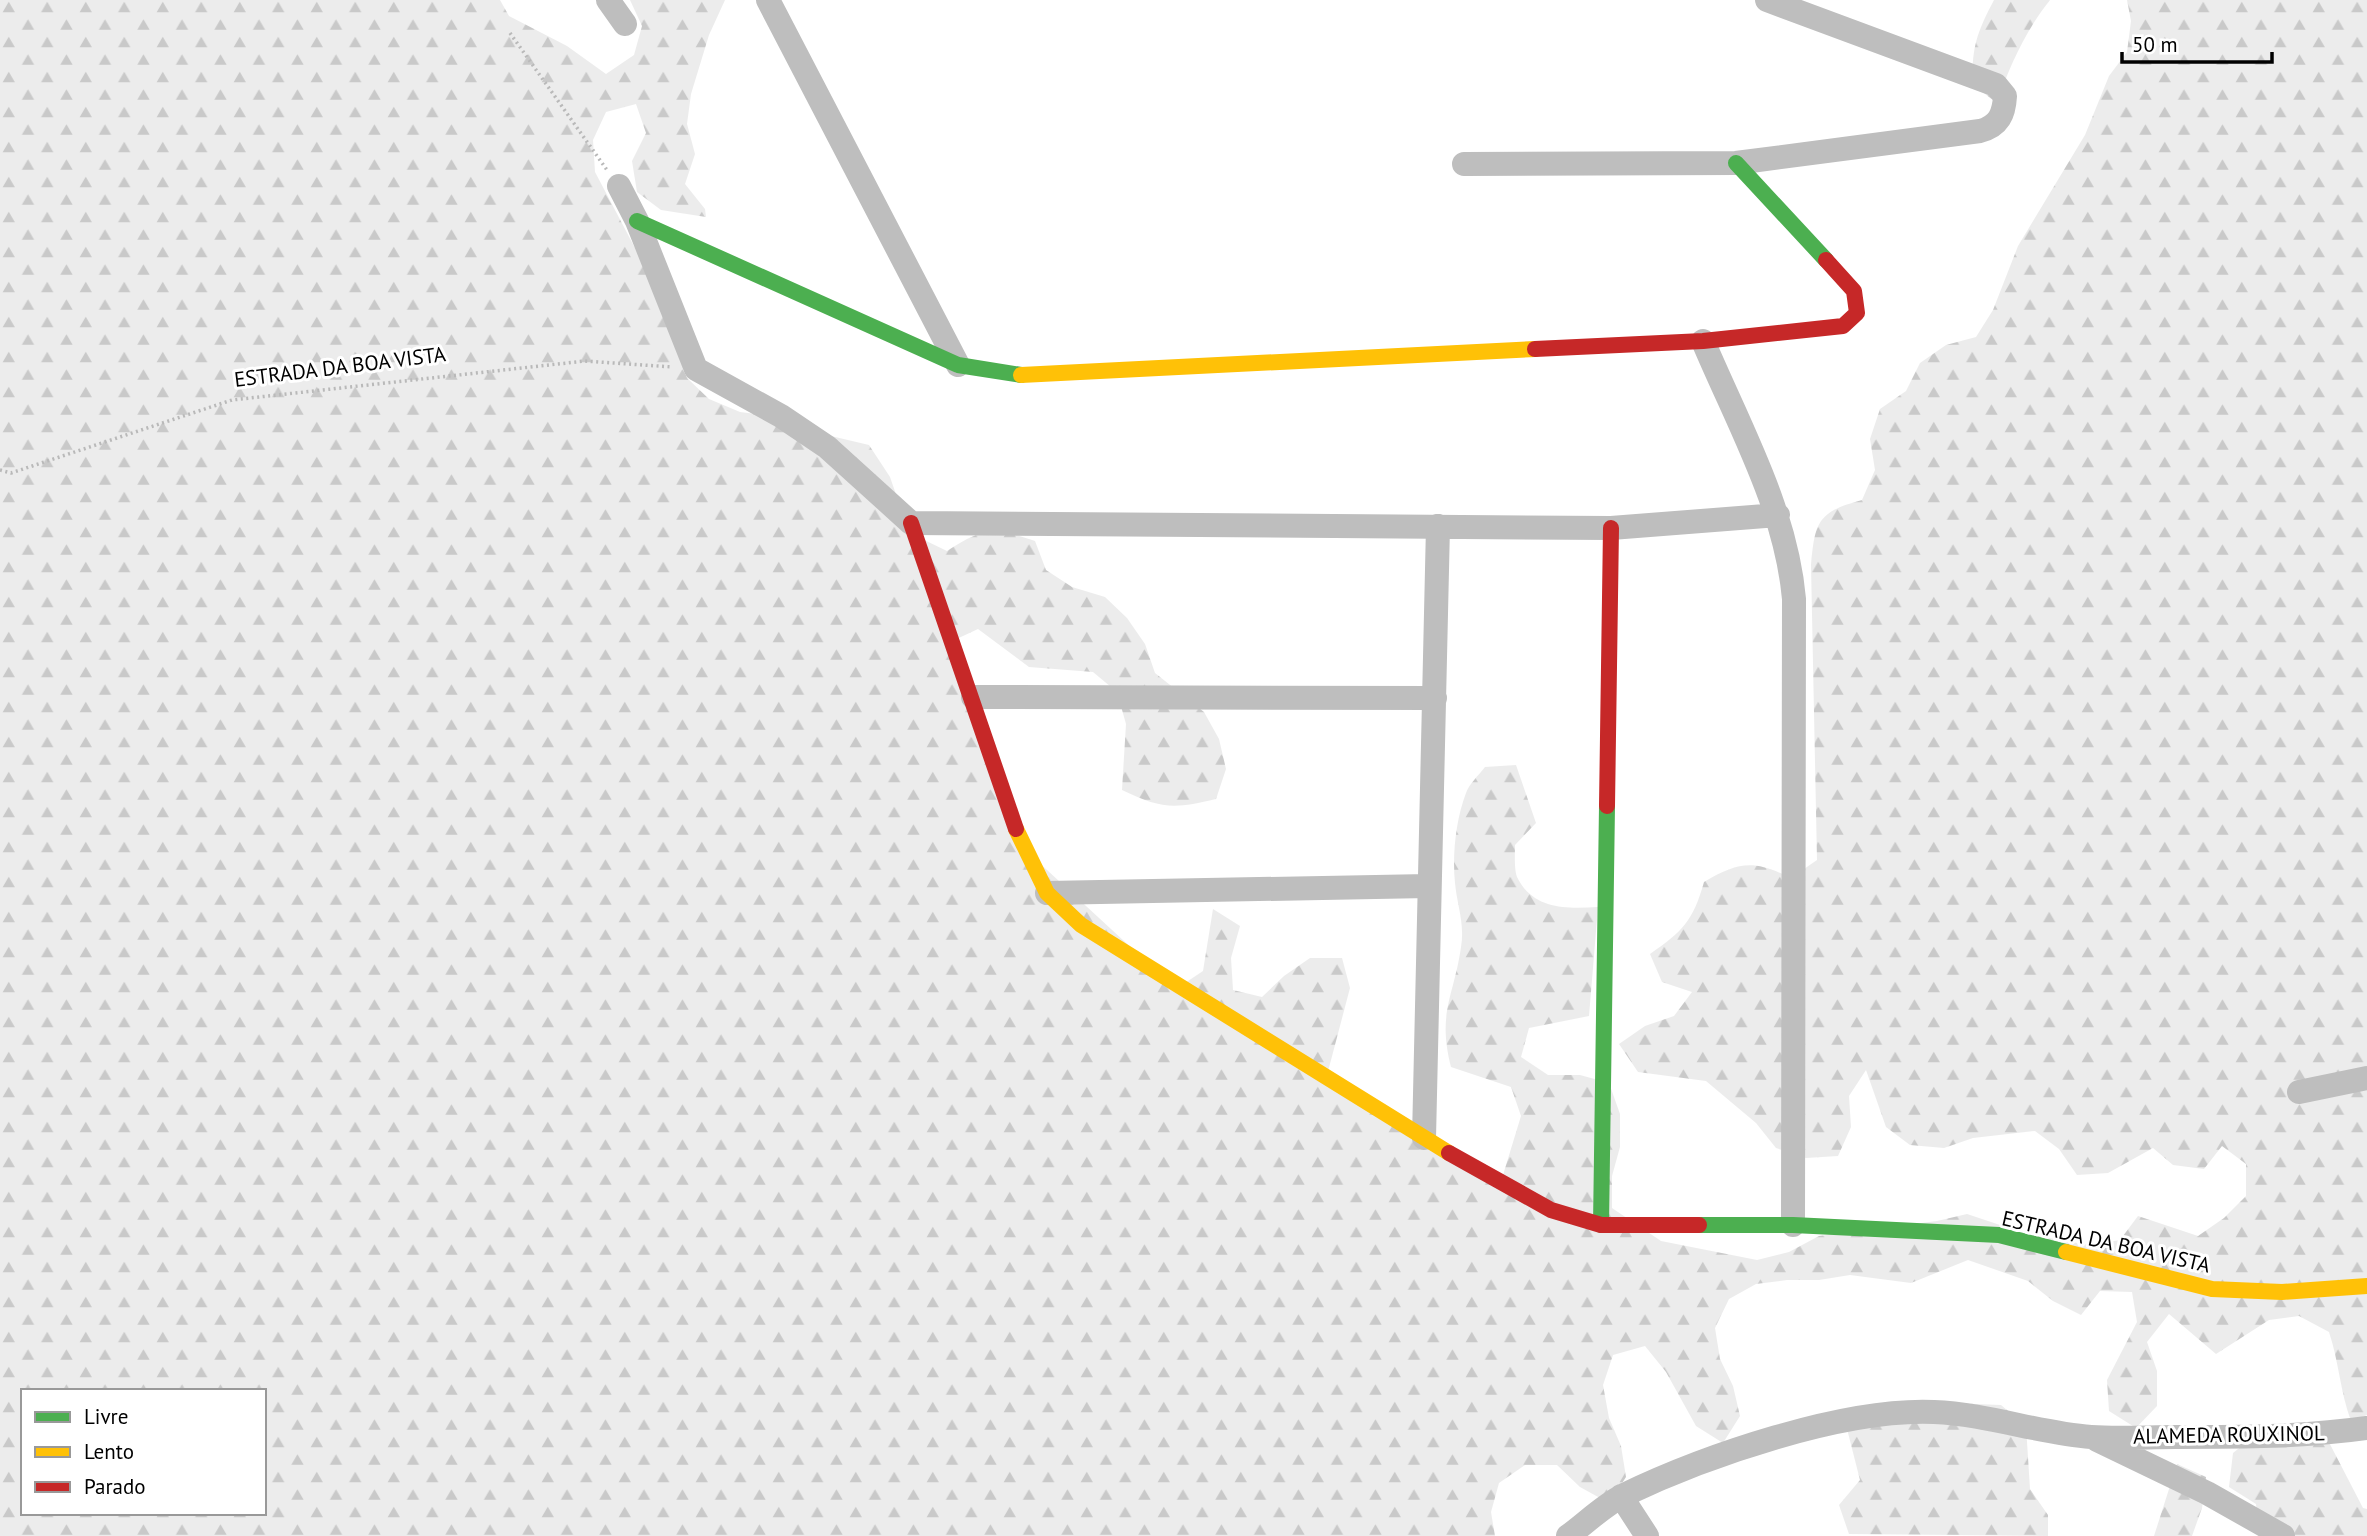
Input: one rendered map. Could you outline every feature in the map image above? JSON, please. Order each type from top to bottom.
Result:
[{"type":"street","points":[[608,0],[625,24]]},
{"type":"street","points":[[768,0],[958,365]]},
{"type":"street","points":[[1464,164],[1736,163],[1980,131],[1996,124],[2004,104],[2004,91],[1996,85],[1767,0]]},
{"type":"street","points":[[637,221],[958,365],[996,373],[1027,375],[1703,341],[1828,330],[1843,326],[1857,313],[1854,291],[1736,163]]},
{"type":"street","points":[[619,186],[637,221],[696,369],[781,416],[827,447],[911,523],[973,697],[1012,821],[1047,893],[1428,886]]},
{"type":"street","points":[[1703,341],[1778,515],[1791,562],[1794,599],[1793,1225]]},
{"type":"street","points":[[911,523],[1611,528],[1778,515]]},
{"type":"street","points":[[1424,1138],[1438,526]]},
{"type":"street","points":[[1601,1225],[1611,528]]},
{"type":"street","points":[[973,697],[1435,698]]},
{"type":"street","name":"ESTRADA DA BOA VISTA","points":[[1047,893],[1081,925],[1115,948],[1424,1138],[1551,1210],[1601,1225],[1793,1225],[1999,1235],[2212,1289],[2282,1292],[2367,1286]]},
{"type":"street","points":[[2299,1092],[2367,1078]]},
{"type":"street","points":[[1568,1536],[1621,1496],[1746,1447],[1791,1433],[1870,1417],[1932,1412],[1993,1419],[2090,1437],[2207,1493],[2283,1536]]},
{"type":"street","name":"ALAMEDA ROUXINOL","points":[[2090,1437],[2245,1437],[2332,1433],[2367,1428]]},
{"type":"street","points":[[1621,1496],[1647,1536]]},
{"type":"path","points":[[510,33],[619,186]]},
{"type":"path","name":"ESTRADA DA BOA VISTA","points":[[0,470],[11,473],[232,400],[585,360],[696,369]]},
{"type":"green space","points":[[0,0],[500,0],[509,16],[567,46],[606,74],[634,55],[642,26],[630,0],[725,0],[709,35],[691,94],[687,124],[695,154],[685,184],[705,209],[706,217],[661,210],[637,192],[632,161],[646,133],[636,104],[606,112],[593,140],[595,172],[655,286],[687,378],[709,399],[740,412],[771,416],[831,436],[869,445],[890,477],[901,509],[916,536],[947,551],[971,537],[990,532],[1009,533],[1035,541],[1046,570],[1072,587],[1105,597],[1127,618],[1145,644],[1155,673],[1204,712],[1219,739],[1226,769],[1216,799],[1178,806],[1147,801],[1122,790],[1126,724],[1117,692],[1093,672],[1029,667],[978,629],[948,643],[1021,846],[1176,989],[1203,971],[1213,909],[1240,926],[1231,958],[1233,990],[1262,997],[1284,976],[1310,958],[1342,958],[1350,988],[1326,1079],[1503,1175],[1521,1116],[1511,1087],[1451,1067],[1446,1018],[1462,939],[1454,861],[1463,803],[1467,790],[1485,767],[1516,765],[1536,823],[1515,845],[1517,877],[1524,888],[1541,902],[1563,907],[1598,907],[1589,1016],[1529,1028],[1521,1057],[1548,1075],[1580,1075],[1609,1083],[1620,1114],[1620,1147],[1612,1176],[1612,1208],[1661,1241],[1757,1260],[1789,1252],[1819,1236],[1937,1221],[1967,1214],[2027,1234],[2089,1245],[2120,1240],[2138,1216],[2198,1236],[2224,1218],[2246,1196],[2246,1164],[2222,1146],[2204,1169],[2173,1165],[2153,1148],[2108,1173],[2077,1175],[2059,1149],[2035,1131],[1973,1138],[1944,1148],[1910,1145],[1886,1127],[1866,1070],[1849,1096],[1851,1127],[1838,1156],[1806,1158],[1776,1148],[1756,1123],[1706,1081],[1638,1072],[1619,1044],[1645,1026],[1674,1016],[1692,992],[1662,982],[1650,954],[1671,939],[1691,916],[1704,882],[1728,870],[1747,865],[1767,868],[1791,878],[1817,860],[1811,565],[1817,528],[1828,514],[1836,509],[1862,500],[1875,470],[1870,439],[1880,409],[1906,391],[1920,363],[1946,345],[1976,337],[1993,310],[2018,246],[2085,135],[2109,76],[2127,52],[2131,21],[2127,0],[2367,0],[2367,1415],[2351,1421],[2329,1332],[2299,1316],[2269,1320],[2216,1354],[2169,1314],[2147,1342],[2157,1371],[2157,1406],[2136,1428],[2109,1411],[2107,1380],[2137,1322],[2132,1292],[2100,1291],[2081,1315],[2053,1301],[2028,1281],[1968,1260],[1911,1283],[1850,1275],[1756,1284],[1729,1299],[1715,1328],[1720,1359],[1733,1386],[1740,1416],[1723,1443],[1696,1426],[1666,1372],[1645,1346],[1613,1355],[1603,1385],[1609,1418],[1621,1446],[1626,1477],[1609,1503],[1580,1487],[1557,1465],[1525,1465],[1499,1483],[1491,1512],[1495,1536],[0,1536]]},
{"type":"green space","points":[[1994,0],[2050,0],[2019,49],[1997,103],[1973,85],[1976,41]]},
{"type":"green space","points":[[1902,1401],[2001,1405],[2026,1426],[2030,1489],[2048,1515],[2048,1536],[1849,1534],[1839,1505],[1860,1480],[1845,1421]]},
{"type":"green space","points":[[2287,1423],[2319,1423],[2363,1508],[2367,1509],[2367,1536],[2258,1536],[2256,1504],[2229,1487],[2233,1453],[2258,1433]]},
{"type":"green space","points":[[2177,1464],[2206,1477],[2202,1508],[2192,1536],[2154,1536]]},
{"type":"traffic: fast","points":[[1736,163],[1826,260]]},
{"type":"traffic: fast","points":[[637,221],[958,365],[1021,375]]},
{"type":"traffic: fast","points":[[1601,1225],[1607,806]]},
{"type":"traffic: fast","points":[[1699,1225],[1793,1225],[1999,1235],[2066,1252]]},
{"type":"traffic: slow","points":[[1021,375],[1535,349]]},
{"type":"traffic: slow","points":[[1016,829],[1047,893],[1081,925],[1449,1153]]},
{"type":"traffic: slow","points":[[2066,1252],[2212,1289],[2282,1292],[2367,1286]]},
{"type":"traffic: jam","points":[[1535,349],[1703,341],[1843,326],[1857,313],[1854,291],[1826,260]]},
{"type":"traffic: jam","points":[[911,523],[1016,829]]},
{"type":"traffic: jam","points":[[1607,806],[1611,528]]},
{"type":"traffic: jam","points":[[1449,1153],[1551,1210],[1601,1225],[1699,1225]]}]
